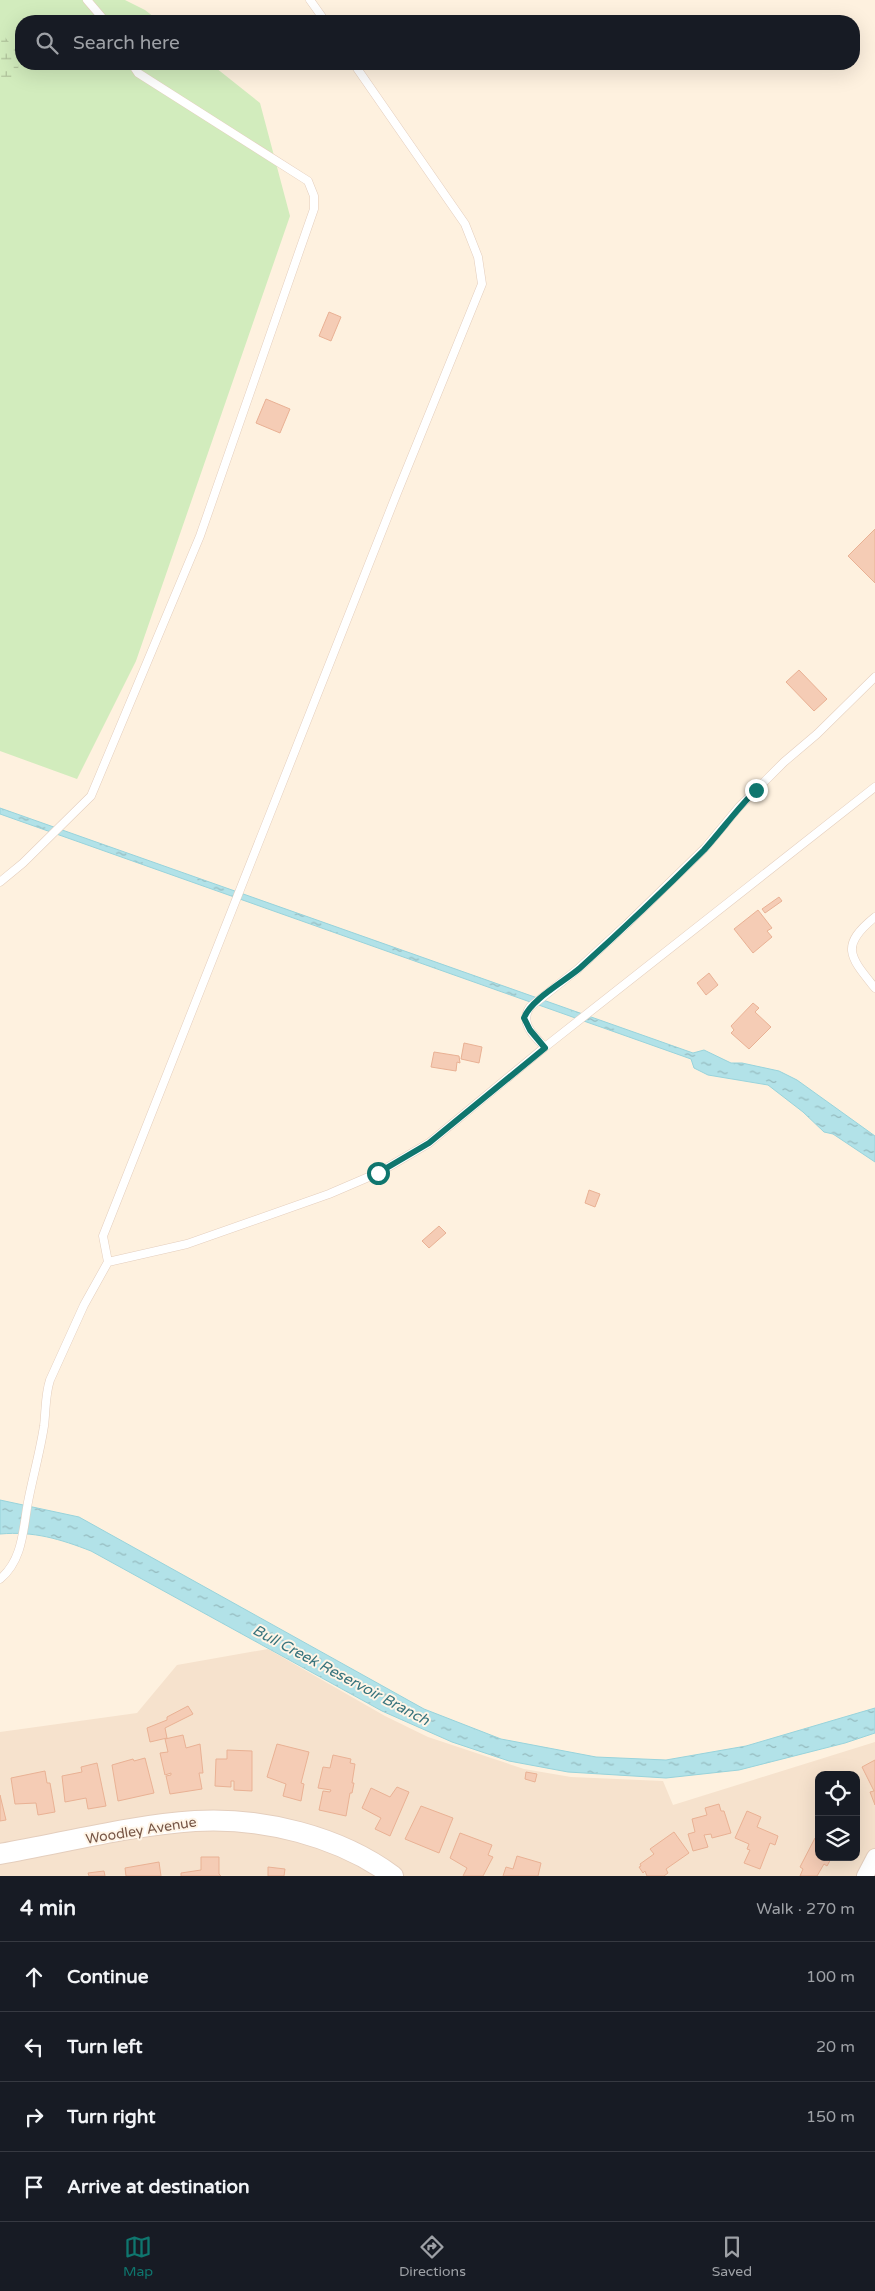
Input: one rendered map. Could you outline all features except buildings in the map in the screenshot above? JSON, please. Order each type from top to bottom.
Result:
[{"type":"street","name":"Woodley Avenue","points":[[0,1854],[195,1821],[231,1821],[274,1827],[319,1839],[379,1866],[393,1876]]},
{"type":"street","points":[[865,1876],[875,1857]]},
{"type":"lane","points":[[87,0],[100,15]]},
{"type":"lane","points":[[310,0],[321,15]]},
{"type":"lane","points":[[0,882],[23,863],[91,796],[200,536],[314,209],[314,196],[308,181],[136,70]]},
{"type":"lane","points":[[0,1579],[5,1575],[19,1552],[22,1541],[38,1460],[46,1410],[46,1393],[84,1304],[108,1262],[104,1236],[397,493],[482,284],[478,256],[465,224],[358,70]]},
{"type":"lane","points":[[545,1048],[530,1030],[524,1018],[530,1007],[578,969],[627,924],[705,848],[739,807],[784,762],[817,734],[875,677]]},
{"type":"lane","points":[[108,1262],[187,1244],[329,1194],[378,1173],[429,1143],[545,1048],[875,787]]},
{"type":"lane","points":[[875,917],[859,930],[853,942],[852,952],[859,969],[875,988]]},
{"type":"shaded area","points":[[268,1649],[385,1716],[428,1737],[524,1769],[571,1777],[663,1781],[673,1805],[875,1742],[875,1876],[0,1876],[0,1732],[137,1713],[177,1665]]},
{"type":"green space","points":[[0,0],[125,0],[151,15],[15,15],[15,70],[219,70],[260,103],[290,216],[136,661],[77,779],[0,751]]},
{"type":"green space","points":[[0,31],[15,50],[15,70],[18,70],[19,76],[0,92]]},
{"type":"water","points":[[0,808],[693,1053],[704,1050],[731,1063],[742,1063],[779,1071],[797,1080],[875,1136],[875,1162],[833,1134],[824,1132],[803,1112],[768,1085],[708,1075],[694,1068],[691,1059],[0,814]]},
{"type":"water","name":"Bull Creek Reservoir Branch","points":[[0,1500],[79,1517],[424,1709],[501,1739],[596,1757],[666,1760],[746,1746],[875,1708],[875,1733],[845,1743],[739,1770],[666,1778],[568,1772],[509,1761],[452,1742],[382,1711],[91,1551],[47,1537],[12,1533],[0,1534]]},
{"type":"route","points":[[378,1173],[429,1143],[545,1048],[530,1030],[524,1018],[530,1007],[578,969],[627,924],[705,848],[739,807],[756,790]]}]
